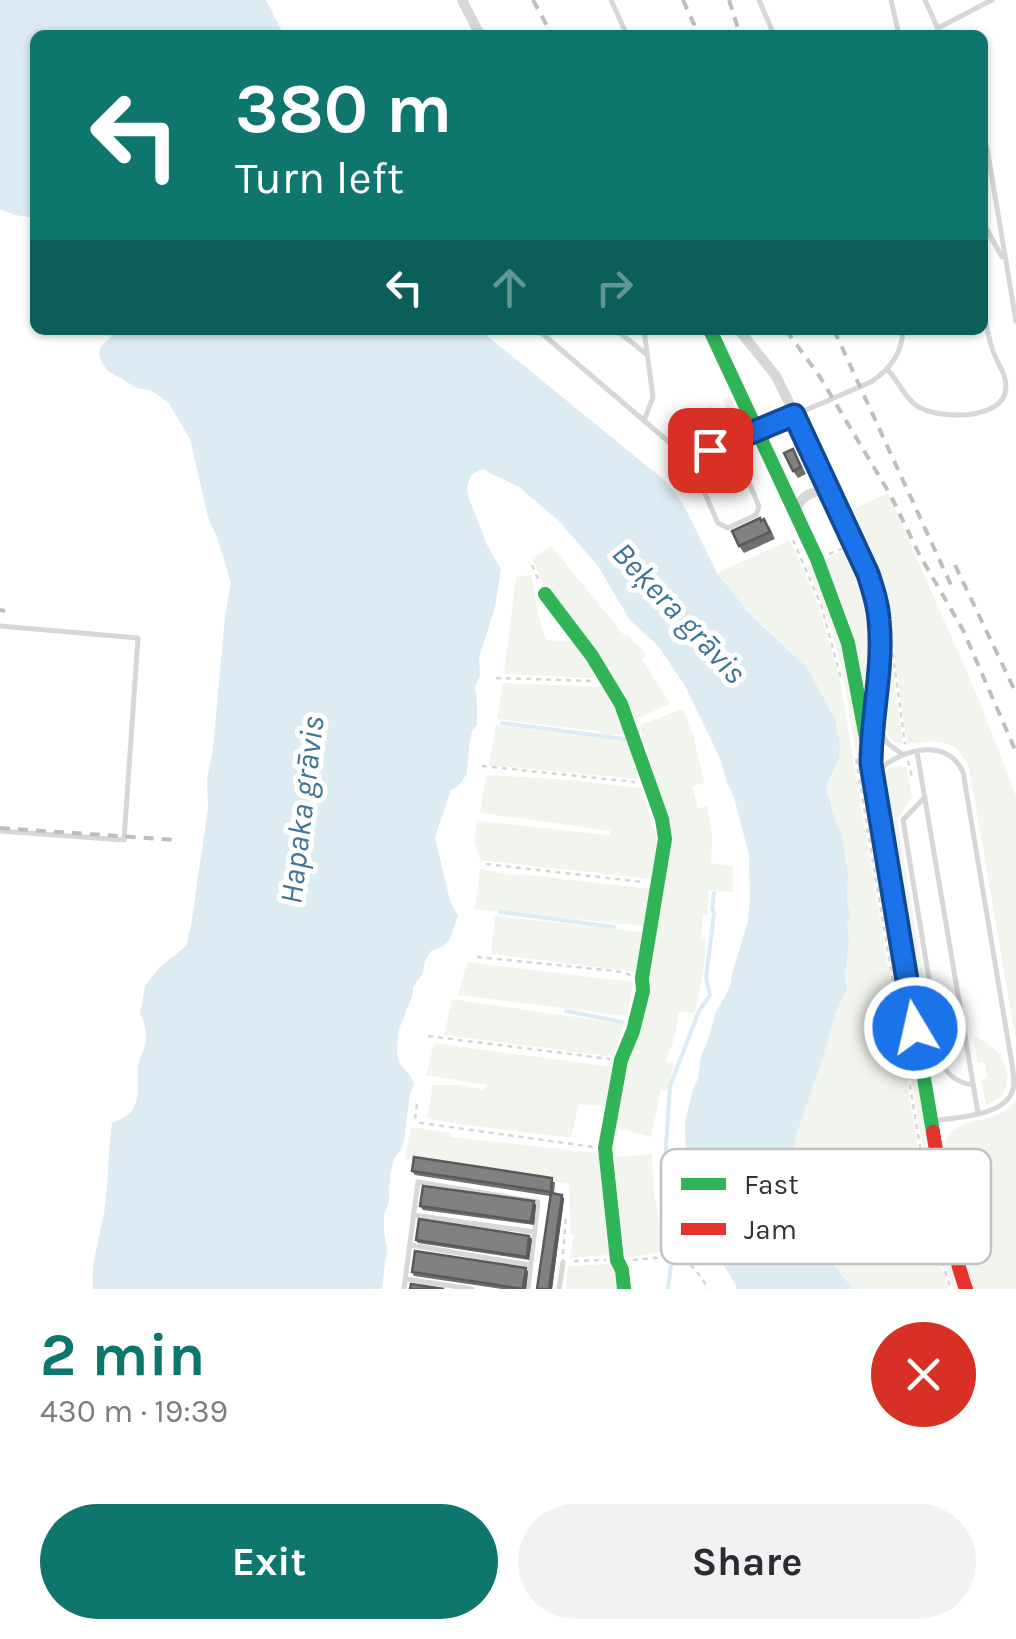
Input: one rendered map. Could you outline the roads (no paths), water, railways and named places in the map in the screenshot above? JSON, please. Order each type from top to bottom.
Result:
[{"type":"street","points":[[462,0],[477,30]]},
{"type":"street","points":[[712,335],[795,511],[810,562],[845,632],[872,770]]},
{"type":"street","points":[[743,335],[776,376],[876,599],[880,623],[875,716],[871,726],[872,770],[915,1070],[936,1149]]},
{"type":"street","points":[[795,511],[806,495],[820,490],[831,492]]},
{"type":"street","points":[[545,594],[555,612],[576,633],[626,713],[664,822],[665,838],[642,991],[633,1032],[620,1060],[604,1148],[624,1289]]},
{"type":"street","points":[[958,1264],[966,1289]]},
{"type":"lane","points":[[611,0],[625,30]]},
{"type":"lane","points":[[758,0],[772,30]]},
{"type":"lane","points":[[892,0],[899,30]]},
{"type":"lane","points":[[925,0],[937,30]]},
{"type":"lane","points":[[943,30],[992,0]]},
{"type":"lane","points":[[988,168],[1016,321]]},
{"type":"lane","points":[[988,232],[1006,264]]},
{"type":"lane","points":[[887,369],[910,400],[926,410],[977,414],[992,410],[1005,395],[1006,385],[988,330]]},
{"type":"lane","points":[[544,335],[690,460],[718,523],[728,528],[756,515],[759,506],[731,441]]},
{"type":"lane","points":[[622,335],[648,355]]},
{"type":"lane","points":[[644,422],[653,397],[645,335]]},
{"type":"lane","points":[[690,460],[868,384],[887,369],[900,350],[902,335]]},
{"type":"lane","points":[[0,626],[138,638],[124,840],[0,831]]},
{"type":"lane","points":[[875,716],[882,736],[904,754]]},
{"type":"lane","points":[[872,770],[904,754],[930,749],[957,759],[963,772],[1009,1045],[1014,1078],[1010,1096],[1000,1108],[931,1122]]},
{"type":"lane","points":[[918,752],[978,1113]]},
{"type":"lane","points":[[925,797],[903,820],[943,1064],[947,1073],[974,1086]]},
{"type":"lane","points":[[404,1289],[418,1182],[538,1202],[528,1289]]},
{"type":"lane","points":[[414,1215],[535,1232]]},
{"type":"lane","points":[[410,1245],[530,1265]]},
{"type":"lane","points":[[559,1289],[563,1262]]},
{"type":"lane","points":[[406,1278],[472,1289]]},
{"type":"water","points":[[0,0],[266,0],[281,30],[30,30],[30,217],[0,209]]},
{"type":"water","points":[[486,335],[664,480],[677,495],[717,573],[749,613],[807,668],[835,719],[840,745],[839,759],[826,787],[842,834],[848,875],[851,916],[847,924],[847,988],[835,1015],[795,1149],[686,1149],[685,1122],[701,1056],[716,1012],[730,987],[748,921],[749,855],[734,797],[685,686],[659,647],[630,620],[598,566],[559,521],[519,487],[482,469],[471,475],[468,496],[501,569],[495,608],[479,657],[480,676],[475,687],[477,725],[472,731],[467,774],[451,790],[435,837],[450,901],[458,916],[449,941],[431,951],[425,960],[398,1032],[400,1064],[414,1085],[404,1140],[390,1174],[389,1202],[384,1215],[387,1248],[382,1289],[93,1289],[112,1123],[130,1113],[137,1098],[139,1061],[146,1038],[140,1014],[145,986],[159,968],[186,946],[191,925],[208,808],[207,780],[231,583],[208,517],[190,439],[169,403],[108,371],[99,353],[110,338]]},
{"type":"water","points":[[723,1264],[834,1264],[853,1289],[736,1289]]},
{"type":"waterway","points":[[502,723],[625,739]]},
{"type":"waterway","points":[[666,1149],[670,1086],[699,1011],[710,995],[706,978],[714,893]]},
{"type":"waterway","points":[[500,912],[614,927]]},
{"type":"waterway","points":[[566,1011],[622,1022]]},
{"type":"waterway","points":[[668,1289],[671,1266]]},
{"type":"railway","points":[[533,0],[549,30]]},
{"type":"railway","points":[[683,0],[697,30]]},
{"type":"railway","points":[[729,0],[738,30]]},
{"type":"railway","points":[[790,335],[820,377],[891,496],[963,630],[1016,752]]},
{"type":"railway","points":[[836,335],[951,585]]},
{"type":"railway","points":[[955,565],[1016,693]]},
{"type":"railway","points":[[0,610],[5,611]]},
{"type":"railway","points":[[0,828],[176,840]]},
{"type":"water label","name":"Beķera grāvis","points":[[679,613]]},
{"type":"water label","name":"Hapaka grāvis","points":[[302,810]]}]
